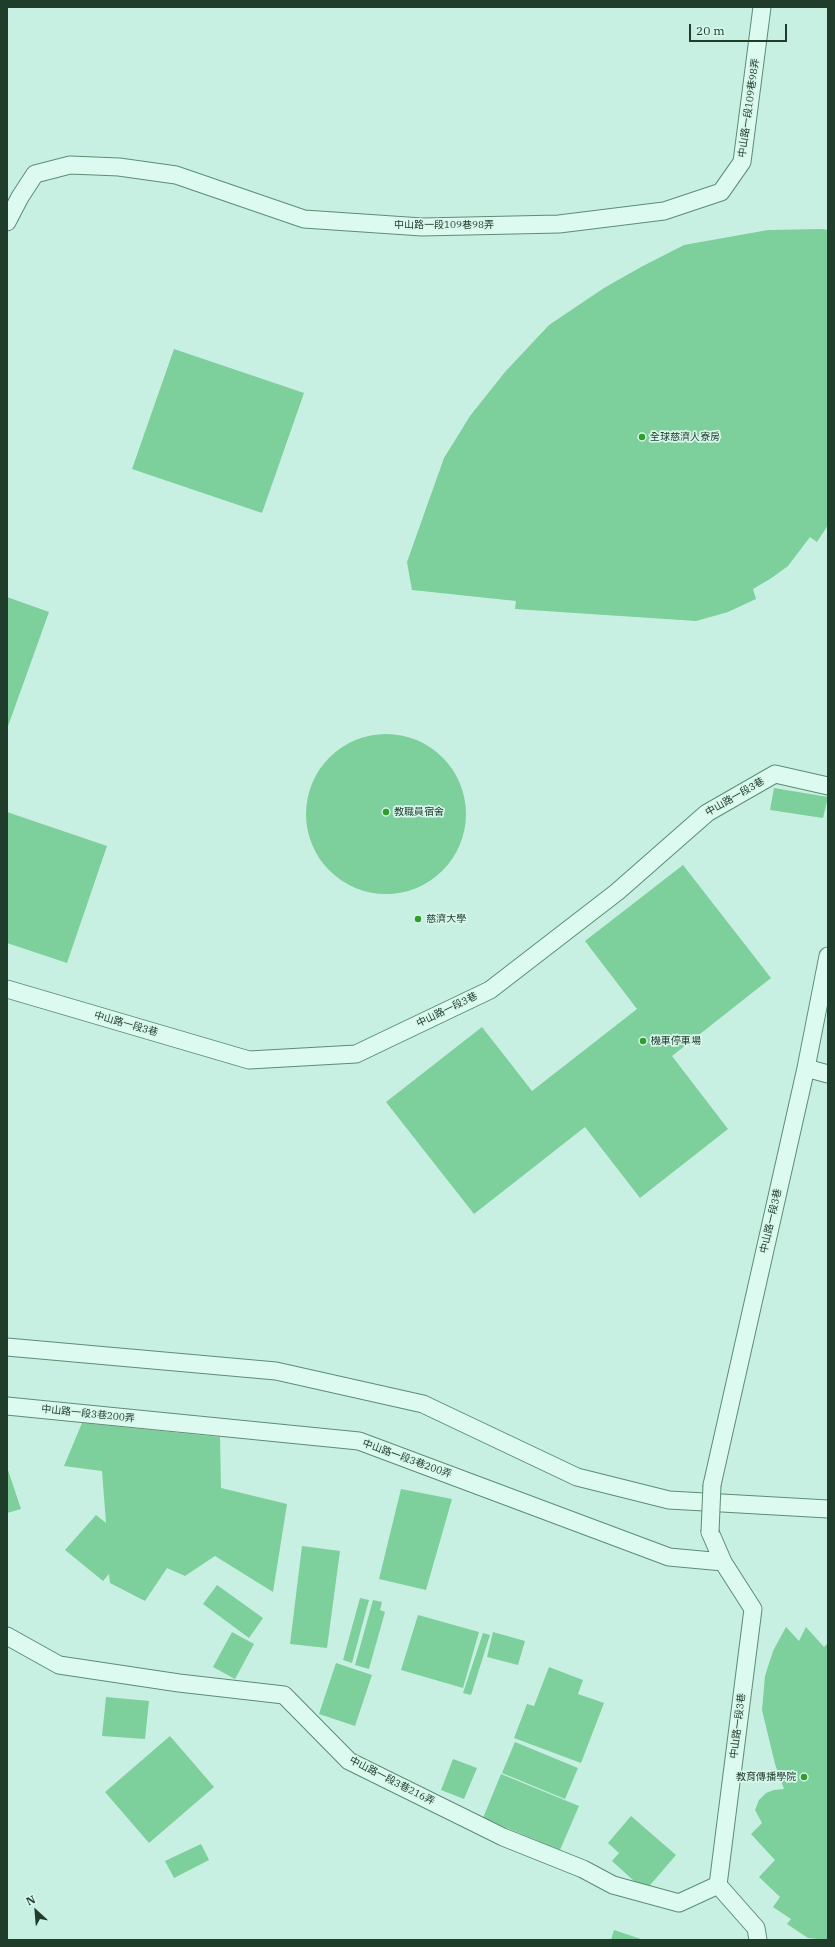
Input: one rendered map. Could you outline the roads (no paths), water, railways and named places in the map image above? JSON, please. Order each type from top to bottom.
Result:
[{"type":"lane","name":"中山路一段109巷98弄","points":[[7,222],[20,197],[35,174],[70,165],[120,167],[176,174],[304,219],[422,227],[559,224],[664,211],[721,192],[742,162],[762,7]]},
{"type":"lane","name":"中山路一段3巷","points":[[7,989],[249,1060],[356,1054],[490,990],[617,892],[706,813],[775,774],[828,786]]},
{"type":"lane","name":"中山路一段3巷","points":[[718,1885],[753,1609],[723,1562],[710,1532],[712,1485],[806,1068],[828,956]]},
{"type":"lane","points":[[806,1068],[828,1074]]},
{"type":"lane","points":[[7,1347],[276,1371],[423,1404],[577,1477],[669,1500],[828,1509]]},
{"type":"lane","name":"中山路一段3巷200弄","points":[[7,1406],[359,1441],[670,1557],[723,1562]]},
{"type":"lane","name":"中山路一段3巷216弄","points":[[7,1636],[59,1665],[179,1683],[284,1695],[350,1761],[503,1837],[583,1869],[613,1885],[679,1903],[718,1885]]},
{"type":"lane","points":[[718,1885],[756,1928],[758,1940]]},
{"type":"place","name":"全球慈濟人寮房","points":[[642,437]]},
{"type":"place","name":"教職員宿舍","points":[[386,812]]},
{"type":"place","name":"慈濟大學","points":[[418,919]]},
{"type":"place","name":"機車停車場","points":[[643,1041]]},
{"type":"place","name":"教育傳播學院","points":[[804,1777]]}]
